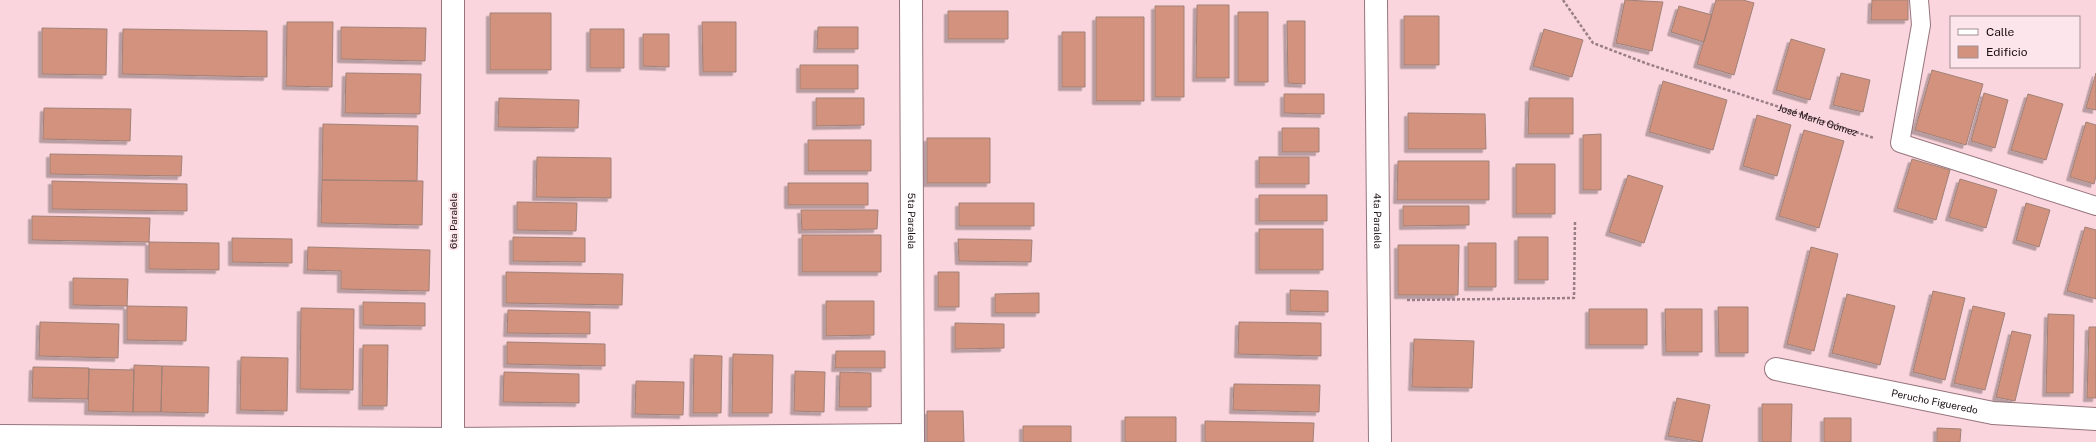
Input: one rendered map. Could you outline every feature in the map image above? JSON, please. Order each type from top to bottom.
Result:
[{"type":"street","name":"6ta Paralela","points":[[453,440],[454,0]]},
{"type":"street","name":"5ta Paralela","points":[[911,0],[913,439]]},
{"type":"street","name":"4ta Paralela","points":[[1376,0],[1380,442]]},
{"type":"street","name":"Perucho Figueredo","points":[[1776,369],[1993,413],[2096,419]]},
{"type":"street","points":[[0,436],[453,440],[913,439]]},
{"type":"lane","points":[[1919,0],[1922,26],[1900,144],[2096,206]]},
{"type":"path","name":"José María Gómez","points":[[1563,0],[1593,43],[1648,64],[1864,134],[1900,144]]},
{"type":"path","points":[[1379,300],[1574,298],[1575,221]]},
{"type":"building","points":[[1625,0],[1663,2],[1652,51],[1616,43]]},
{"type":"building","points":[[1716,0],[1743,0],[1754,3],[1734,75],[1697,64]]},
{"type":"building","points":[[1872,0],[1908,0],[1908,20],[1871,20]]},
{"type":"building","points":[[1197,5],[1229,5],[1229,78],[1196,78]]},
{"type":"building","points":[[1155,6],[1184,6],[1184,97],[1155,97]]},
{"type":"building","points":[[1679,6],[1712,15],[1704,42],[1671,32]]},
{"type":"building","points":[[948,11],[1008,11],[1008,39],[948,39]]},
{"type":"building","points":[[1238,12],[1268,12],[1268,82],[1238,82]]},
{"type":"building","points":[[490,13],[551,13],[551,70],[490,70]]},
{"type":"building","points":[[1404,16],[1439,16],[1439,65],[1404,65]]},
{"type":"building","points":[[1096,17],[1144,17],[1144,101],[1096,101]]},
{"type":"building","points":[[1287,21],[1305,21],[1305,84],[1288,83]]},
{"type":"building","points":[[287,22],[333,22],[332,87],[286,86]]},
{"type":"building","points":[[702,22],[736,22],[736,72],[703,72]]},
{"type":"building","points":[[341,27],[426,28],[425,61],[341,59]]},
{"type":"building","points":[[818,27],[858,27],[858,49],[817,49]]},
{"type":"building","points":[[42,28],[107,29],[106,75],[42,74]]},
{"type":"building","points":[[123,29],[267,31],[267,77],[122,74]]},
{"type":"building","points":[[590,29],[624,29],[624,68],[590,68]]},
{"type":"building","points":[[1544,29],[1583,40],[1572,77],[1533,66]]},
{"type":"building","points":[[1062,32],[1085,32],[1085,87],[1062,87]]},
{"type":"building","points":[[643,34],[669,34],[669,67],[643,66]]},
{"type":"building","points":[[1791,39],[1825,49],[1810,100],[1776,90]]},
{"type":"building","points":[[800,65],[858,65],[858,89],[800,89]]},
{"type":"building","points":[[1932,70],[1983,84],[1966,145],[1915,130]]},
{"type":"building","points":[[346,73],[421,74],[420,114],[345,113]]},
{"type":"building","points":[[1841,73],[1870,80],[1863,112],[1833,105]]},
{"type":"building","points":[[2096,73],[2096,110],[2086,108]]},
{"type":"building","points":[[1663,81],[1727,100],[1713,150],[1649,132]]},
{"type":"building","points":[[1984,93],[2008,100],[1995,148],[1971,141]]},
{"type":"building","points":[[1284,94],[1324,94],[1324,114],[1284,113]]},
{"type":"building","points":[[2028,94],[2063,104],[2046,160],[2011,150]]},
{"type":"building","points":[[499,98],[579,100],[578,128],[498,127]]},
{"type":"building","points":[[816,98],[864,98],[864,125],[816,126]]},
{"type":"building","points":[[1529,98],[1573,98],[1573,134],[1528,134]]},
{"type":"building","points":[[44,108],[131,109],[130,141],[43,139]]},
{"type":"building","points":[[1408,113],[1485,114],[1486,149],[1408,149]]},
{"type":"building","points":[[1757,115],[1791,125],[1777,176],[1743,166]]},
{"type":"building","points":[[2086,122],[2096,125],[2096,176],[2094,184],[2070,177]]},
{"type":"building","points":[[323,124],[418,126],[417,181],[322,180]]},
{"type":"building","points":[[1282,128],[1319,128],[1319,152],[1282,152]]},
{"type":"building","points":[[1804,130],[1844,141],[1819,228],[1779,216]]},
{"type":"building","points":[[1601,134],[1601,190],[1583,190],[1583,135]]},
{"type":"building","points":[[927,138],[990,138],[990,183],[927,183]]},
{"type":"building","points":[[808,140],[871,140],[871,171],[808,171]]},
{"type":"building","points":[[50,154],[182,156],[181,176],[50,174]]},
{"type":"building","points":[[537,157],[611,158],[611,198],[536,197]]},
{"type":"building","points":[[1259,157],[1309,157],[1309,184],[1259,184]]},
{"type":"building","points":[[1912,159],[1950,170],[1936,220],[1897,208]]},
{"type":"building","points":[[1398,161],[1489,161],[1489,200],[1397,200]]},
{"type":"building","points":[[1516,164],[1555,164],[1555,214],[1516,214]]},
{"type":"building","points":[[1628,175],[1663,186],[1644,243],[1609,232]]},
{"type":"building","points":[[1960,179],[1997,190],[1986,228],[1949,217]]},
{"type":"building","points":[[322,180],[423,181],[422,225],[321,223]]},
{"type":"building","points":[[52,181],[187,184],[187,211],[52,209]]},
{"type":"building","points":[[788,183],[868,183],[868,205],[788,205]]},
{"type":"building","points":[[1259,195],[1327,195],[1327,221],[1259,221]]},
{"type":"building","points":[[517,202],[577,203],[576,231],[517,230]]},
{"type":"building","points":[[959,203],[1034,203],[1034,226],[959,226]]},
{"type":"building","points":[[2026,203],[2050,210],[2039,247],[2016,240]]},
{"type":"building","points":[[1403,206],[1469,206],[1469,225],[1403,226]]},
{"type":"building","points":[[801,210],[878,210],[877,229],[802,230]]},
{"type":"building","points":[[32,216],[150,218],[149,242],[32,240]]},
{"type":"building","points":[[2085,227],[2096,230],[2096,299],[2067,291]]},
{"type":"building","points":[[1259,229],[1323,229],[1323,270],[1259,270]]},
{"type":"building","points":[[802,235],[881,235],[881,272],[802,272]]},
{"type":"building","points":[[513,237],[585,238],[585,262],[513,261]]},
{"type":"building","points":[[1518,237],[1548,237],[1548,280],[1518,280]]},
{"type":"building","points":[[232,238],[292,239],[292,263],[232,262]]},
{"type":"building","points":[[958,239],[1032,240],[1031,262],[959,261]]},
{"type":"building","points":[[149,242],[219,243],[219,270],[149,269]]},
{"type":"building","points":[[1468,243],[1496,243],[1496,287],[1468,287]]},
{"type":"building","points":[[1398,245],[1459,245],[1458,295],[1398,295]]},
{"type":"building","points":[[308,247],[430,250],[429,291],[341,289],[341,271],[307,270]]},
{"type":"building","points":[[1811,247],[1838,254],[1814,351],[1787,344]]},
{"type":"building","points":[[506,272],[623,274],[622,305],[506,303]]},
{"type":"building","points":[[938,272],[959,272],[959,307],[938,307]]},
{"type":"building","points":[[73,278],[128,279],[127,306],[73,305]]},
{"type":"building","points":[[1290,290],[1328,291],[1328,312],[1290,311]]},
{"type":"building","points":[[1933,291],[1965,298],[1945,380],[1913,372]]},
{"type":"building","points":[[1039,293],[1039,313],[995,313],[995,294]]},
{"type":"building","points":[[1847,294],[1895,306],[1880,365],[1832,353]]},
{"type":"building","points":[[826,301],[874,301],[874,335],[826,336]]},
{"type":"building","points":[[363,302],[425,303],[425,326],[363,325]]},
{"type":"building","points":[[127,306],[187,307],[186,341],[127,340]]},
{"type":"building","points":[[1973,306],[2005,313],[1985,390],[1954,383]]},
{"type":"building","points":[[1718,307],[1748,307],[1748,353],[1719,353]]},
{"type":"building","points":[[301,308],[354,309],[353,390],[300,389]]},
{"type":"building","points":[[1589,309],[1647,309],[1647,345],[1589,345]]},
{"type":"building","points":[[1665,309],[1702,309],[1702,352],[1666,352]]},
{"type":"building","points":[[508,310],[590,312],[590,334],[507,333]]},
{"type":"building","points":[[2048,314],[2074,315],[2073,393],[2046,393]]},
{"type":"building","points":[[40,322],[119,324],[118,358],[39,356]]},
{"type":"building","points":[[1239,322],[1321,323],[1321,356],[1238,354]]},
{"type":"building","points":[[955,323],[1004,324],[1004,348],[955,349]]},
{"type":"building","points":[[2089,327],[2096,327],[2096,398],[2087,398]]},
{"type":"building","points":[[2012,331],[2031,335],[2015,401],[1996,397]]},
{"type":"building","points":[[1414,339],[1474,341],[1472,388],[1412,387]]},
{"type":"building","points":[[507,342],[605,344],[605,366],[507,364]]},
{"type":"building","points":[[363,345],[388,345],[387,406],[362,406]]},
{"type":"building","points":[[836,351],[885,351],[885,368],[835,368]]},
{"type":"building","points":[[733,354],[773,355],[772,413],[732,413]]},
{"type":"building","points":[[694,355],[722,356],[721,413],[693,413]]},
{"type":"building","points":[[241,357],[288,358],[287,411],[240,410]]},
{"type":"building","points":[[134,365],[162,366],[161,412],[133,412]]},
{"type":"building","points":[[162,366],[209,367],[208,413],[161,412]]},
{"type":"building","points":[[33,367],[89,368],[88,399],[32,398]]},
{"type":"building","points":[[89,369],[134,370],[133,412],[88,411]]},
{"type":"building","points":[[795,371],[825,372],[824,412],[794,411]]},
{"type":"building","points":[[504,372],[579,374],[579,403],[503,402]]},
{"type":"building","points":[[840,372],[871,373],[871,407],[839,407]]},
{"type":"building","points":[[636,381],[684,382],[683,415],[635,414]]},
{"type":"building","points":[[1234,384],[1320,385],[1319,412],[1233,410]]},
{"type":"building","points":[[1677,398],[1710,405],[1702,442],[1668,436]]},
{"type":"building","points":[[1762,404],[1792,404],[1791,442],[1762,442]]},
{"type":"building","points":[[927,411],[963,411],[964,442],[927,442]]},
{"type":"building","points":[[1125,417],[1176,417],[1176,442],[1125,442]]},
{"type":"building","points":[[1824,418],[1851,418],[1851,442],[1824,442]]},
{"type":"building","points":[[1205,421],[1314,423],[1313,442],[1205,442]]},
{"type":"building","points":[[1023,426],[1071,426],[1071,442],[1023,442]]},
{"type":"building","points":[[1937,428],[1961,429],[1960,442],[1937,442]]}]
